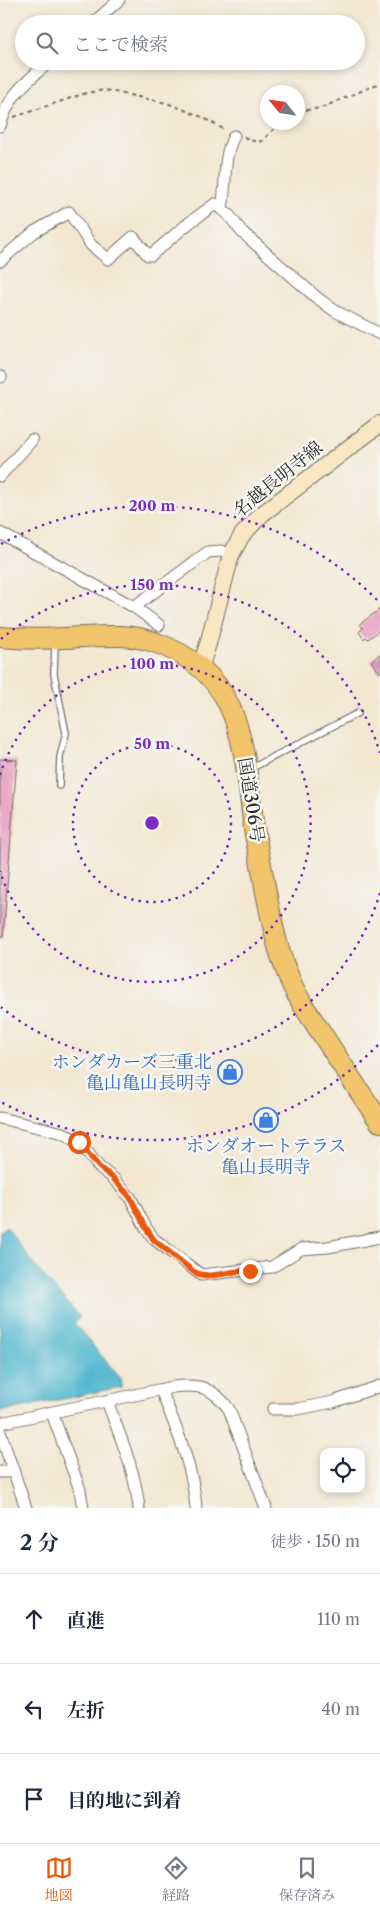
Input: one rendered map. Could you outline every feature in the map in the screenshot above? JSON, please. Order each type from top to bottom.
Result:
[{"type":"highway","name":"国道306号","points":[[0,637],[123,636],[153,642],[185,656],[200,668],[217,687],[232,709],[238,724],[248,770],[254,828],[272,925],[288,976],[308,1014],[380,1122]]},
{"type":"main road","name":"名越長明寺線","points":[[200,668],[231,555],[242,535],[262,514],[380,424]]},
{"type":"street","points":[[102,15],[119,0]]},
{"type":"street","points":[[1,123],[9,101],[40,70]]},
{"type":"street","points":[[222,208],[225,195],[228,148],[234,136]]},
{"type":"street","points":[[0,261],[34,232],[69,212],[91,244],[108,259],[133,237],[148,255],[151,255],[215,204],[222,208],[242,232],[316,297],[336,311],[380,334]]},
{"type":"street","points":[[0,476],[32,440]]},
{"type":"street","points":[[0,533],[134,607],[159,625]]},
{"type":"street","points":[[134,607],[208,552],[221,551],[231,555]]},
{"type":"street","points":[[0,1118],[63,1133],[79,1142],[99,1167],[113,1178],[130,1197],[154,1240],[201,1275],[272,1267],[300,1249],[328,1247],[380,1237]]},
{"type":"street","points":[[0,1423],[161,1390],[188,1386],[205,1388],[224,1402],[229,1409],[266,1508]]},
{"type":"street","points":[[273,1409],[298,1410],[333,1402],[380,1386]]},
{"type":"street","points":[[161,1390],[185,1453],[193,1481],[196,1508]]},
{"type":"street","points":[[106,1401],[129,1460],[139,1508]]},
{"type":"street","points":[[52,1413],[80,1490],[83,1508]]},
{"type":"street","points":[[0,1432],[26,1508]]},
{"type":"street","points":[[0,1472],[14,1472]]},
{"type":"lane","points":[[55,638],[54,674],[66,733],[60,757],[59,786]]},
{"type":"lane","points":[[248,770],[358,713]]},
{"type":"path","points":[[305,110],[321,108],[380,82]]},
{"type":"path","points":[[1,123],[86,93],[105,90],[167,103],[202,117],[234,136],[245,137],[256,142],[262,141],[273,130]]},
{"type":"water","points":[[6,1226],[33,1264],[80,1317],[74,1323],[122,1380],[121,1387],[0,1412],[0,1231]]},
{"type":"building","points":[[380,609],[380,630],[368,639],[366,637],[364,639],[359,632],[363,628],[360,624]]},
{"type":"building","points":[[380,654],[380,673],[371,661]]},
{"type":"building","points":[[0,759],[17,760],[3,937],[0,936]]},
{"type":"place","name":"ホンダカーズ三重北 亀山亀山長明寺","points":[[230,1072]]},
{"type":"place","name":"ホンダオートテラス 亀山長明寺","points":[[266,1120]]},
{"type":"route","points":[[79,1142],[99,1167],[113,1178],[130,1197],[154,1240],[194,1272],[201,1275],[242,1270],[250,1271]]}]
